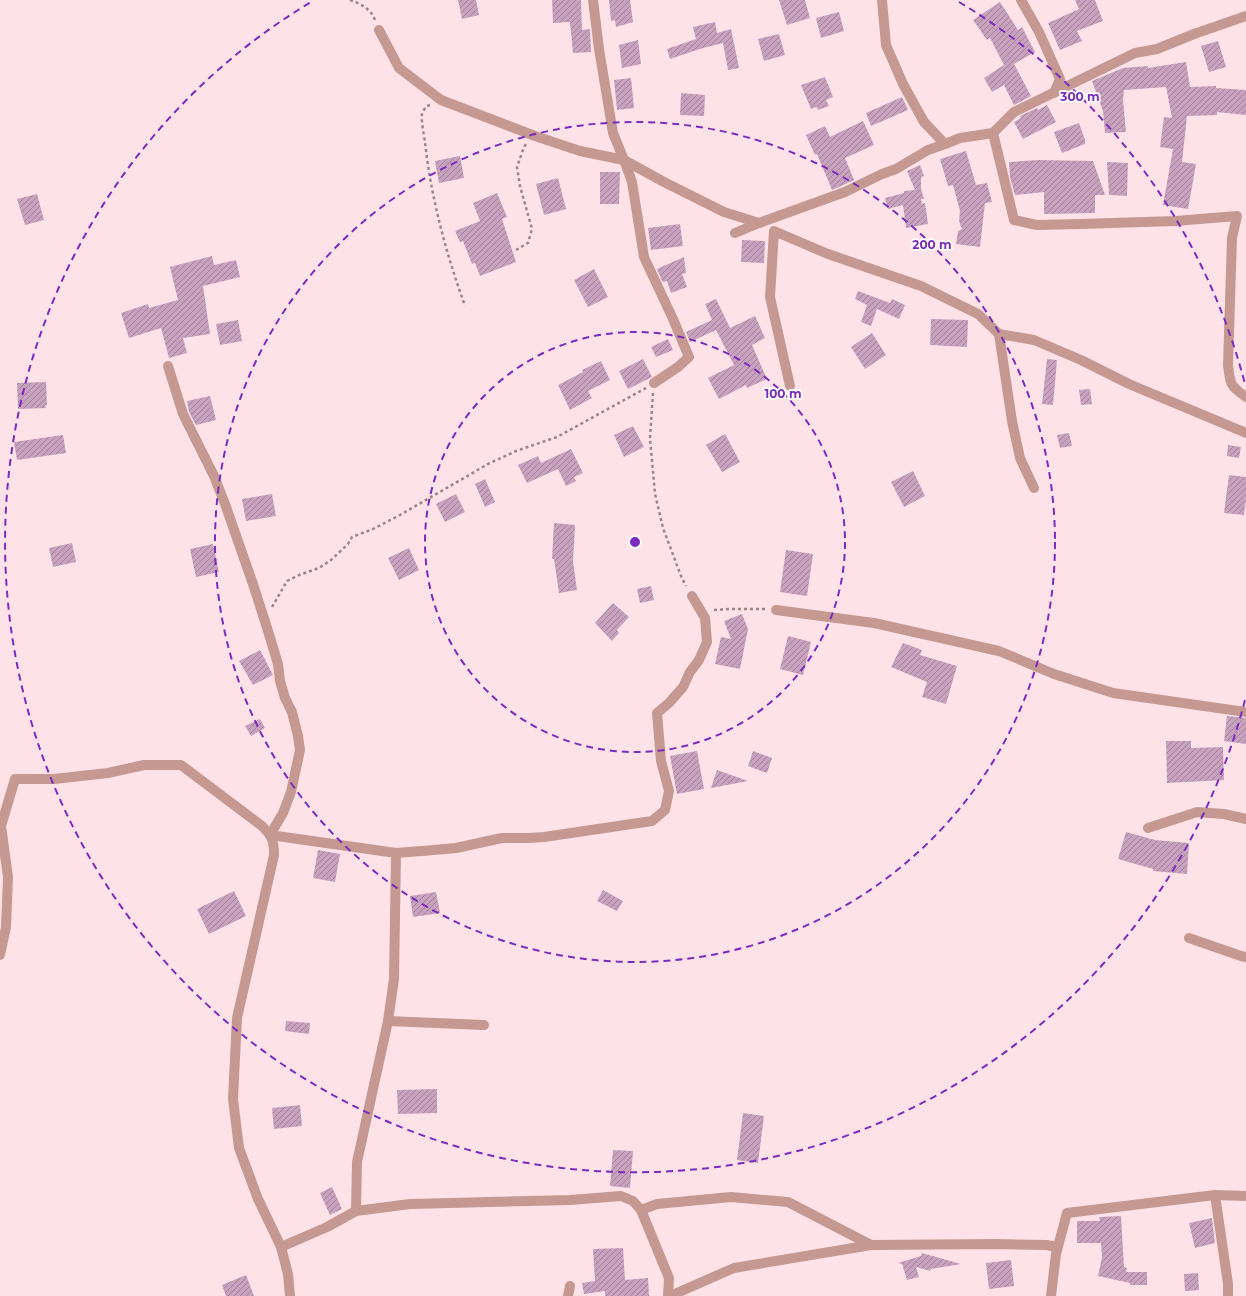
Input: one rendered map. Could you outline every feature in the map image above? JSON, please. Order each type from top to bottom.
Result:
[{"type":"street","points":[[593,0],[612,132],[632,182],[644,257],[689,357],[678,367],[654,383]]},
{"type":"street","points":[[882,0],[886,45],[903,84],[924,122],[945,144]]},
{"type":"street","points":[[1021,0],[1039,32],[1060,79],[1054,93]]},
{"type":"street","points":[[734,233],[844,192],[882,174],[896,170],[928,150],[960,138],[993,133],[1014,112],[1134,54],[1157,49],[1194,34],[1246,16]]},
{"type":"street","points":[[378,30],[400,68],[442,100],[535,136],[580,151],[624,160],[724,212],[759,223],[828,254],[921,286],[978,314],[999,334],[1034,340],[1081,360],[1129,384],[1246,433]]},
{"type":"street","points":[[993,133],[1014,220],[1036,225],[1175,222],[1241,217],[1232,238],[1228,365],[1230,381],[1234,388],[1246,397]]},
{"type":"street","points":[[774,230],[770,297],[790,386]]},
{"type":"street","points":[[999,334],[1012,421],[1020,458],[1034,488]]},
{"type":"street","points":[[168,366],[183,414],[214,476],[225,504],[264,617],[278,664],[280,681],[285,698],[292,712],[300,750],[297,767],[283,813],[270,834]]},
{"type":"street","points":[[270,834],[396,852],[456,848],[502,838],[544,837],[652,821],[665,810],[669,791],[662,761],[657,713],[669,703],[683,687],[690,672],[699,660],[707,642],[705,618],[692,596]]},
{"type":"street","points":[[776,610],[874,623],[999,651],[1054,674],[1113,693],[1246,712]]},
{"type":"street","points":[[0,955],[6,926],[8,877],[1,826],[15,779],[54,779],[108,774],[144,765],[181,765],[262,826],[270,834],[274,844],[274,855],[237,1018],[233,1099],[239,1148],[258,1199],[281,1247],[288,1274],[290,1296]]},
{"type":"street","points":[[1148,828],[1197,812],[1224,814],[1246,819]]},
{"type":"street","points":[[356,1211],[357,1162],[388,1021],[394,979],[396,852]]},
{"type":"street","points":[[1189,938],[1246,957]]},
{"type":"street","points":[[388,1021],[484,1025]]},
{"type":"street","points":[[1215,1195],[1228,1284],[1228,1296]]},
{"type":"street","points":[[1051,1296],[1056,1254],[1067,1213],[1215,1195],[1246,1196]]},
{"type":"street","points":[[281,1247],[327,1227],[356,1211],[410,1204],[570,1200],[621,1196],[633,1201],[641,1210],[669,1278],[669,1296],[734,1268],[871,1245],[996,1244],[1046,1245],[1058,1247]]},
{"type":"street","points":[[641,1210],[657,1204],[730,1198],[788,1202],[871,1245]]},
{"type":"path","points":[[350,0],[362,4],[373,14],[378,30]]},
{"type":"path","points":[[442,100],[427,106],[422,114],[426,153],[438,222],[465,306]]},
{"type":"path","points":[[516,250],[528,243],[532,229],[520,186],[517,167],[524,147],[535,136]]},
{"type":"path","points":[[654,383],[650,438],[655,494],[663,528],[681,576],[692,596]]},
{"type":"path","points":[[264,617],[273,606],[287,581],[319,568],[331,560],[348,544],[352,537],[373,529],[400,515],[488,464],[516,450],[557,437],[654,383]]},
{"type":"path","points":[[711,610],[776,610]]},
{"type":"building","points":[[458,0],[476,0],[479,15],[462,19]]},
{"type":"building","points":[[552,0],[581,0],[582,30],[590,29],[591,52],[573,53],[570,22],[553,23]]},
{"type":"building","points":[[609,0],[630,0],[633,22],[616,27],[615,20],[611,21]]},
{"type":"building","points":[[779,0],[805,0],[810,18],[787,25]]},
{"type":"building","points":[[1075,0],[1095,0],[1103,21],[1077,31],[1082,41],[1060,50],[1048,23],[1079,9]]},
{"type":"building","points":[[1000,2],[1018,30],[1022,27],[1035,52],[1014,64],[1031,96],[1014,105],[1004,85],[992,92],[984,78],[1004,65],[990,38],[987,40],[973,20]]},
{"type":"building","points":[[839,12],[844,31],[821,38],[816,18]]},
{"type":"building","points":[[715,22],[717,33],[731,29],[739,68],[728,70],[723,43],[670,59],[667,49],[696,39],[693,27]]},
{"type":"building","points":[[779,34],[785,55],[764,61],[758,39]]},
{"type":"building","points":[[638,40],[641,64],[622,68],[619,45]]},
{"type":"building","points":[[1218,41],[1226,67],[1209,72],[1201,46]]},
{"type":"building","points":[[1186,62],[1190,87],[1216,86],[1216,88],[1246,90],[1246,115],[1217,112],[1217,115],[1187,116],[1182,162],[1196,164],[1188,209],[1163,205],[1173,149],[1160,147],[1164,117],[1172,118],[1166,87],[1124,90],[1123,100],[1126,132],[1105,133],[1103,111],[1092,81],[1123,68],[1148,66],[1148,68]]},
{"type":"building","points":[[825,77],[833,97],[826,100],[829,106],[818,110],[817,107],[811,109],[801,85]]},
{"type":"building","points":[[631,78],[634,108],[617,110],[614,80]]},
{"type":"building","points":[[681,93],[705,95],[704,116],[680,115]]},
{"type":"building","points":[[902,97],[908,110],[871,126],[866,113]]},
{"type":"building","points":[[1047,105],[1056,122],[1023,139],[1014,122],[1021,118],[1020,116],[1037,108],[1038,110]]},
{"type":"building","points":[[863,121],[874,145],[845,158],[854,180],[832,190],[817,154],[815,155],[806,135],[825,126],[830,137]]},
{"type":"building","points":[[1079,123],[1085,144],[1062,153],[1054,132]]},
{"type":"building","points":[[966,151],[976,185],[987,183],[992,202],[985,203],[980,247],[956,244],[958,231],[962,229],[959,221],[960,211],[953,185],[948,186],[940,159]]},
{"type":"building","points":[[460,156],[464,178],[439,183],[435,161]]},
{"type":"building","points":[[1038,160],[1093,161],[1105,195],[1095,195],[1095,213],[1044,214],[1044,192],[1015,195],[1010,177],[1009,162]]},
{"type":"building","points":[[1107,162],[1128,163],[1127,196],[1109,195]]},
{"type":"building","points":[[920,165],[924,176],[921,177],[921,189],[924,199],[921,199],[922,204],[925,203],[928,224],[906,228],[903,205],[888,209],[885,198],[904,193],[904,191],[915,190],[907,171]]},
{"type":"building","points":[[600,172],[620,172],[619,204],[600,204]]},
{"type":"building","points":[[558,178],[566,209],[544,215],[536,184]]},
{"type":"building","points":[[497,193],[507,217],[502,219],[516,262],[480,276],[475,263],[472,264],[463,241],[460,242],[455,231],[480,221],[473,203]]},
{"type":"building","points":[[37,194],[44,220],[25,225],[17,199]]},
{"type":"building","points":[[680,224],[683,246],[651,250],[648,228]]},
{"type":"building","points":[[742,240],[765,241],[764,263],[741,262]]},
{"type":"building","points":[[212,256],[214,265],[236,260],[240,277],[203,286],[210,334],[183,338],[187,353],[169,358],[161,328],[129,338],[121,313],[148,304],[149,308],[178,300],[170,267]]},
{"type":"building","points":[[684,257],[686,273],[682,274],[687,287],[671,293],[667,281],[662,281],[657,269]]},
{"type":"building","points":[[594,269],[608,297],[588,307],[574,280]]},
{"type":"building","points":[[858,291],[890,303],[892,299],[905,305],[899,319],[877,309],[871,326],[861,322],[867,305],[855,299]]},
{"type":"building","points":[[716,299],[730,328],[755,316],[765,338],[752,345],[767,379],[747,388],[746,385],[719,399],[708,378],[734,365],[716,330],[690,342],[686,332],[712,320],[705,304]]},
{"type":"building","points":[[931,319],[968,320],[967,347],[930,345]]},
{"type":"building","points":[[238,320],[242,341],[220,345],[216,324]]},
{"type":"building","points":[[872,333],[886,355],[865,369],[851,347]]},
{"type":"building","points":[[668,339],[673,350],[656,357],[651,347]]},
{"type":"building","points":[[643,359],[652,377],[628,389],[619,371]]},
{"type":"building","points":[[1047,359],[1057,360],[1053,405],[1042,404]]},
{"type":"building","points":[[601,361],[610,380],[588,391],[592,398],[570,410],[558,385],[583,372],[582,370]]},
{"type":"building","points":[[46,382],[46,408],[18,409],[17,383]]},
{"type":"building","points":[[1090,389],[1092,404],[1081,405],[1079,390]]},
{"type":"building","points":[[210,396],[216,420],[196,425],[189,412],[187,401]]},
{"type":"building","points":[[633,426],[644,447],[624,457],[614,435]]},
{"type":"building","points":[[1069,433],[1072,446],[1060,448],[1057,435]]},
{"type":"building","points":[[725,434],[740,462],[722,472],[706,445]]},
{"type":"building","points":[[63,435],[66,453],[17,460],[14,442]]},
{"type":"building","points":[[1228,445],[1241,447],[1239,458],[1227,456]]},
{"type":"building","points":[[571,449],[583,473],[574,477],[576,481],[566,486],[558,469],[527,483],[518,465],[538,456],[541,463]]},
{"type":"building","points":[[913,471],[925,496],[904,507],[891,482]]},
{"type":"building","points":[[1229,475],[1246,477],[1244,515],[1224,513]]},
{"type":"building","points":[[485,479],[495,502],[485,507],[475,484]]},
{"type":"building","points":[[272,494],[276,516],[246,521],[242,499]]},
{"type":"building","points":[[456,494],[465,512],[445,522],[436,504]]},
{"type":"building","points":[[554,523],[575,525],[573,562],[577,590],[559,593],[554,559],[552,559]]},
{"type":"building","points":[[72,543],[76,562],[53,567],[49,548]]},
{"type":"building","points":[[213,544],[219,572],[196,577],[190,549]]},
{"type":"building","points":[[409,548],[419,570],[399,580],[388,558]]},
{"type":"building","points":[[786,550],[813,554],[807,596],[780,592]]},
{"type":"building","points":[[651,586],[654,600],[640,603],[637,589]]},
{"type":"building","points":[[613,603],[629,617],[617,630],[619,633],[612,641],[595,623]]},
{"type":"building","points":[[742,614],[748,629],[740,669],[715,664],[721,637],[731,639],[724,621]]},
{"type":"building","points":[[788,636],[811,642],[803,675],[780,669]]},
{"type":"building","points":[[903,643],[922,650],[920,655],[957,666],[946,704],[922,697],[927,682],[891,667]]},
{"type":"building","points":[[260,650],[273,675],[253,685],[239,661]]},
{"type":"building","points":[[1227,716],[1246,718],[1246,744],[1224,741]]},
{"type":"building","points":[[260,719],[265,728],[251,736],[245,726]]},
{"type":"building","points":[[1166,741],[1191,741],[1191,748],[1223,747],[1224,780],[1167,783]]},
{"type":"building","points":[[697,751],[704,789],[677,794],[670,756]]},
{"type":"building","points":[[753,751],[772,758],[767,773],[748,766]]},
{"type":"building","points":[[717,770],[748,781],[711,788]]},
{"type":"building","points":[[1126,832],[1155,840],[1189,843],[1187,874],[1153,871],[1153,869],[1118,859]]},
{"type":"building","points":[[318,850],[340,854],[335,882],[313,878]]},
{"type":"building","points":[[603,890],[623,901],[617,911],[597,901]]},
{"type":"building","points":[[234,891],[246,916],[209,934],[197,909]]},
{"type":"building","points":[[436,892],[440,913],[413,917],[410,896]]},
{"type":"building","points":[[286,1021],[310,1023],[309,1034],[285,1031]]},
{"type":"building","points":[[437,1089],[437,1113],[398,1114],[397,1090]]},
{"type":"building","points":[[300,1105],[302,1126],[274,1129],[272,1108]]},
{"type":"building","points":[[743,1113],[764,1116],[758,1163],[737,1160]]},
{"type":"building","points":[[613,1150],[633,1151],[630,1188],[610,1186]]},
{"type":"building","points":[[332,1187],[342,1209],[330,1215],[320,1193]]},
{"type":"building","points":[[1121,1216],[1124,1267],[1127,1268],[1126,1272],[1147,1272],[1147,1285],[1130,1285],[1130,1283],[1098,1276],[1102,1257],[1101,1243],[1077,1243],[1077,1221],[1100,1221],[1099,1217]]},
{"type":"building","points":[[1212,1218],[1215,1243],[1195,1248],[1189,1223]]},
{"type":"building","points":[[623,1248],[625,1280],[648,1278],[649,1296],[605,1296],[605,1291],[584,1294],[582,1283],[595,1281],[593,1249]]},
{"type":"building","points":[[922,1253],[961,1264],[931,1269],[930,1271],[916,1267],[919,1277],[907,1280],[902,1264],[898,1263],[921,1256]]},
{"type":"building","points":[[1011,1260],[1014,1286],[989,1289],[986,1263]]},
{"type":"building","points":[[1198,1273],[1199,1290],[1185,1291],[1184,1274]]},
{"type":"building","points":[[246,1275],[254,1296],[226,1296],[222,1285]]}]
